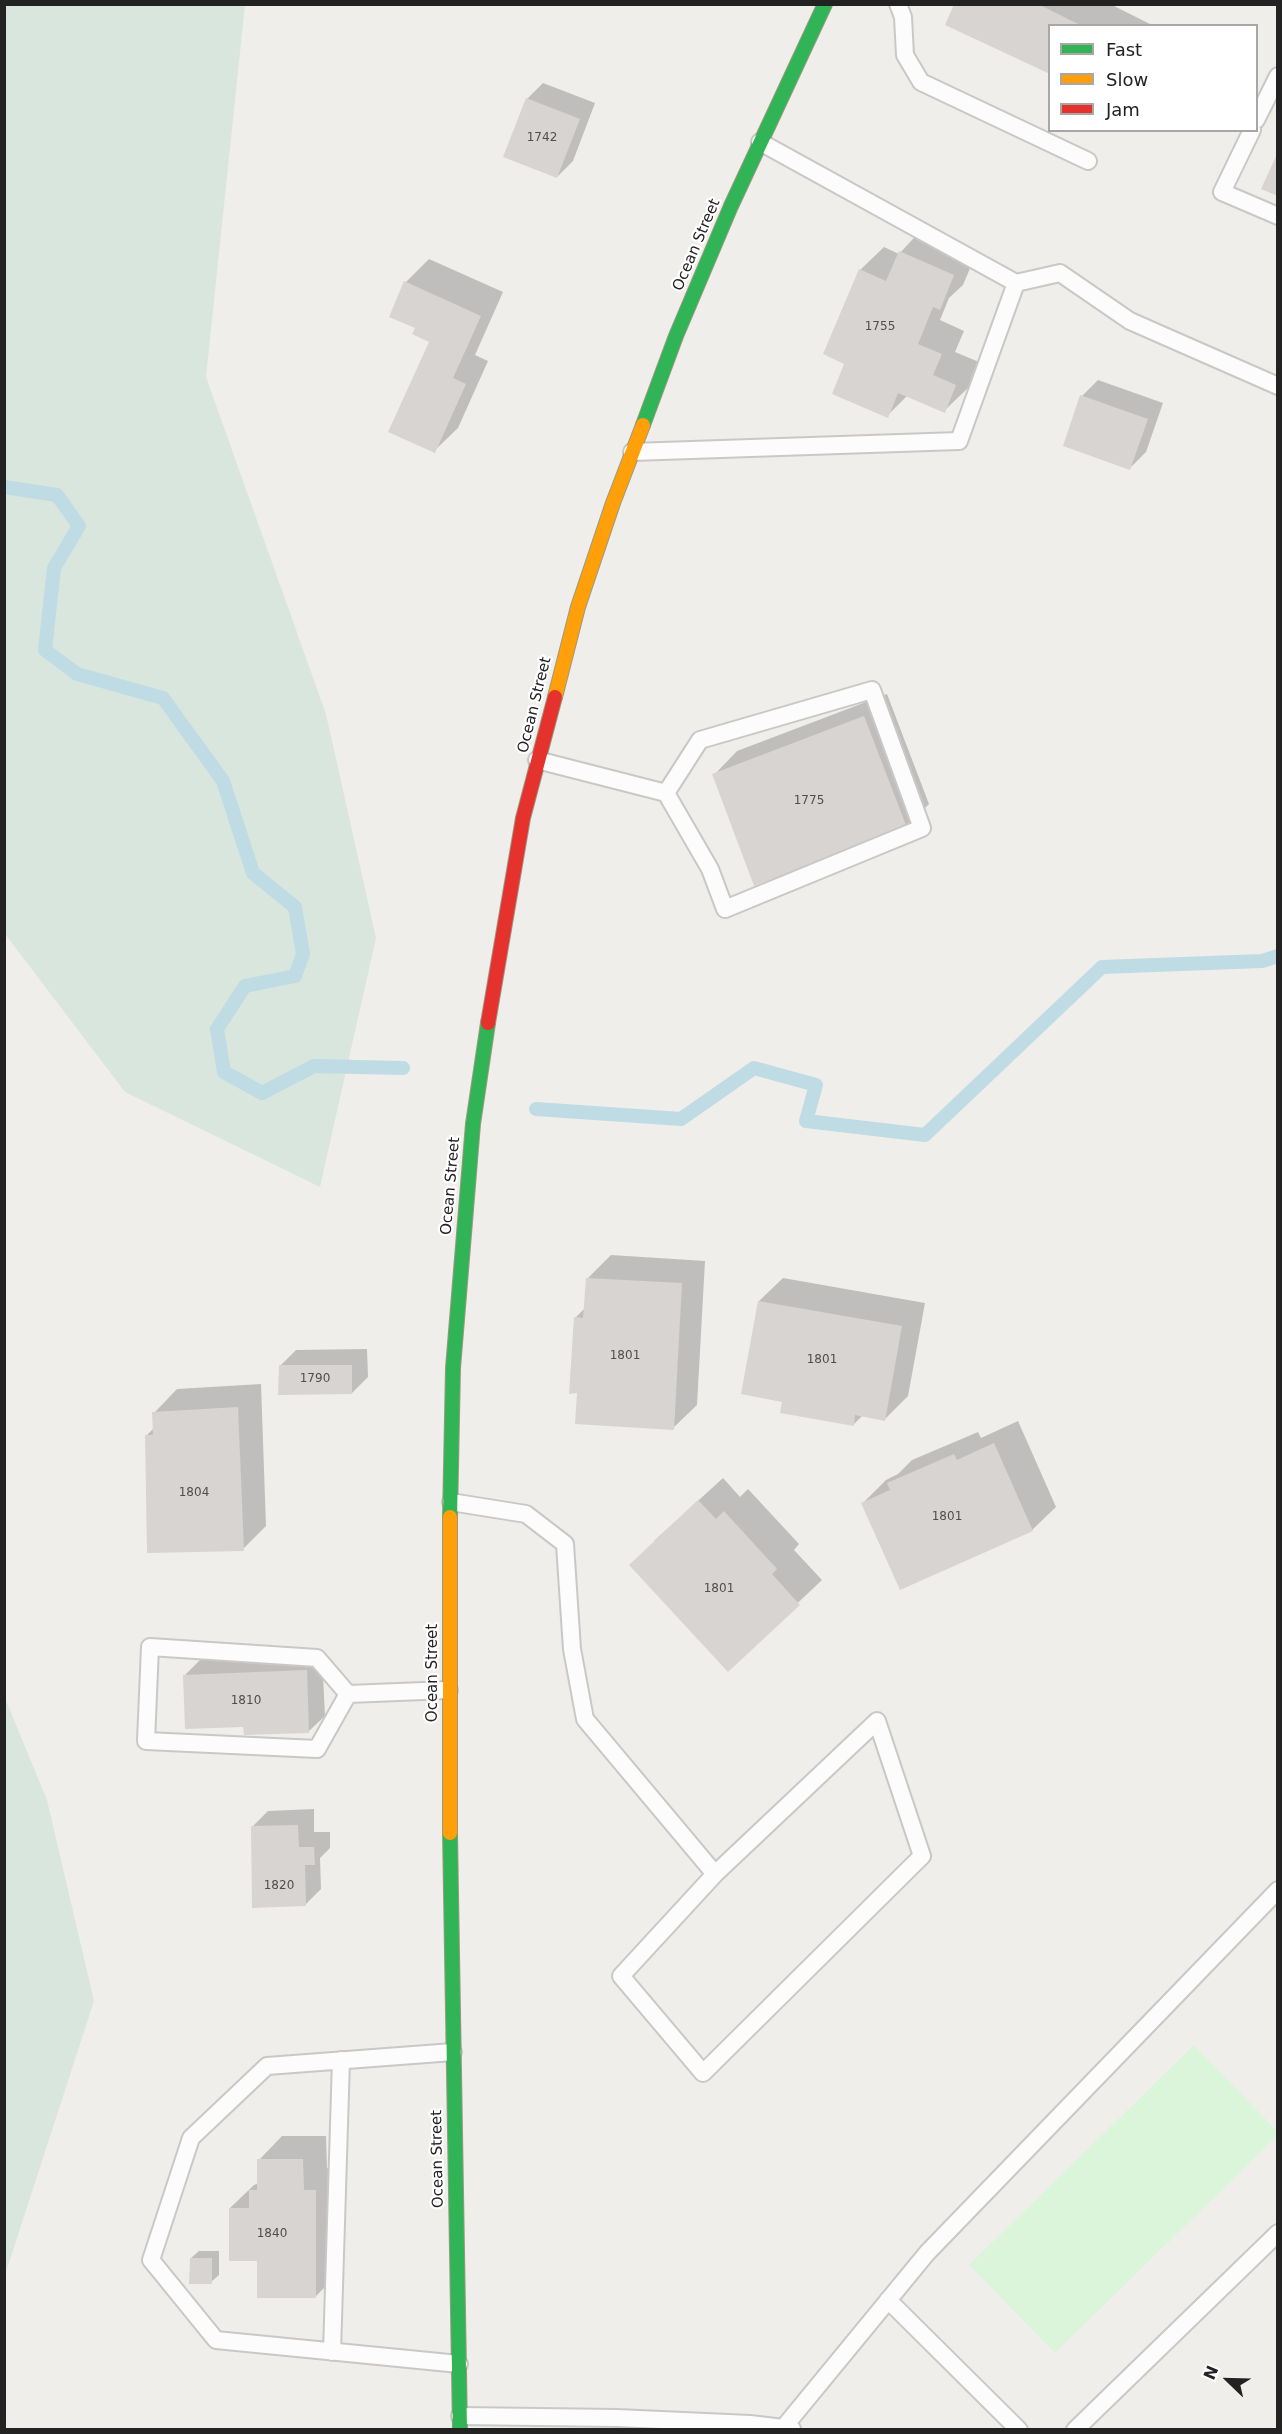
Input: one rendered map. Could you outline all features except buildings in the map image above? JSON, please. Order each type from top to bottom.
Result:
[{"type":"main road","name":"Ocean Street","points":[[460,2423],[449,1690],[453,1368],[473,1124],[503,929],[523,818],[578,607],[632,452],[676,336],[760,142],[825,4]]},
{"type":"lane","points":[[898,4],[903,17],[905,56],[921,82],[1088,161]]},
{"type":"lane","points":[[1258,118],[1278,76]]},
{"type":"lane","points":[[1251,132],[1222,192],[1278,216]]},
{"type":"lane","points":[[760,142],[1016,283],[1060,273],[1130,321],[1278,386]]},
{"type":"lane","points":[[632,452],[959,441],[1016,283]]},
{"type":"lane","points":[[537,760],[666,793],[710,869],[725,909],[922,828],[872,690],[700,740],[666,793]]},
{"type":"lane","points":[[451,1502],[526,1514],[565,1544],[572,1649],[585,1719],[715,1874]]},
{"type":"lane","points":[[150,1647],[317,1658],[348,1694],[317,1749],[146,1742],[150,1647]]},
{"type":"lane","points":[[348,1694],[449,1690]]},
{"type":"lane","points":[[877,1721],[922,1856],[703,2073],[621,1976],[715,1874],[749,1842],[877,1721]]},
{"type":"lane","points":[[460,2423],[618,2418],[788,2428],[927,2253],[1278,1890]]},
{"type":"lane","points":[[453,2052],[267,2066],[190,2138],[151,2260],[216,2340],[459,2364]]},
{"type":"lane","points":[[332,2352],[341,2060]]},
{"type":"lane","points":[[1075,2430],[1278,2233]]},
{"type":"lane","points":[[888,2300],[1019,2430]]},
{"type":"shaded area","points":[[5,4],[245,5],[206,377],[326,714],[376,938],[320,1187],[125,1092],[5,934]]},
{"type":"shaded area","points":[[5,1698],[47,1800],[94,2001],[5,2275]]},
{"type":"green space","points":[[1194,2045],[1277,2131],[1277,2136],[1055,2353],[969,2265]]},
{"type":"waterway","points":[[4,487],[57,495],[79,526],[54,568],[45,650],[77,674],[163,698],[223,781],[253,873],[295,907],[303,954],[295,976],[245,986],[217,1029],[224,1072],[262,1093],[314,1066],[403,1068]]},
{"type":"waterway","points":[[536,1109],[681,1119],[754,1068],[816,1085],[806,1121],[925,1135],[1102,967],[1262,961],[1278,956]]},
{"type":"traffic: fast","points":[[643,425],[676,336],[731,206],[825,4]]},
{"type":"traffic: fast","points":[[450,1517],[453,1368],[473,1124],[488,1023]]},
{"type":"traffic: fast","points":[[450,1833],[460,2430]]},
{"type":"traffic: slow","points":[[555,697],[578,607],[613,503],[643,425]]},
{"type":"traffic: slow","points":[[450,1517],[450,1833]]},
{"type":"traffic: jam","points":[[488,1023],[523,818],[555,697]]}]
